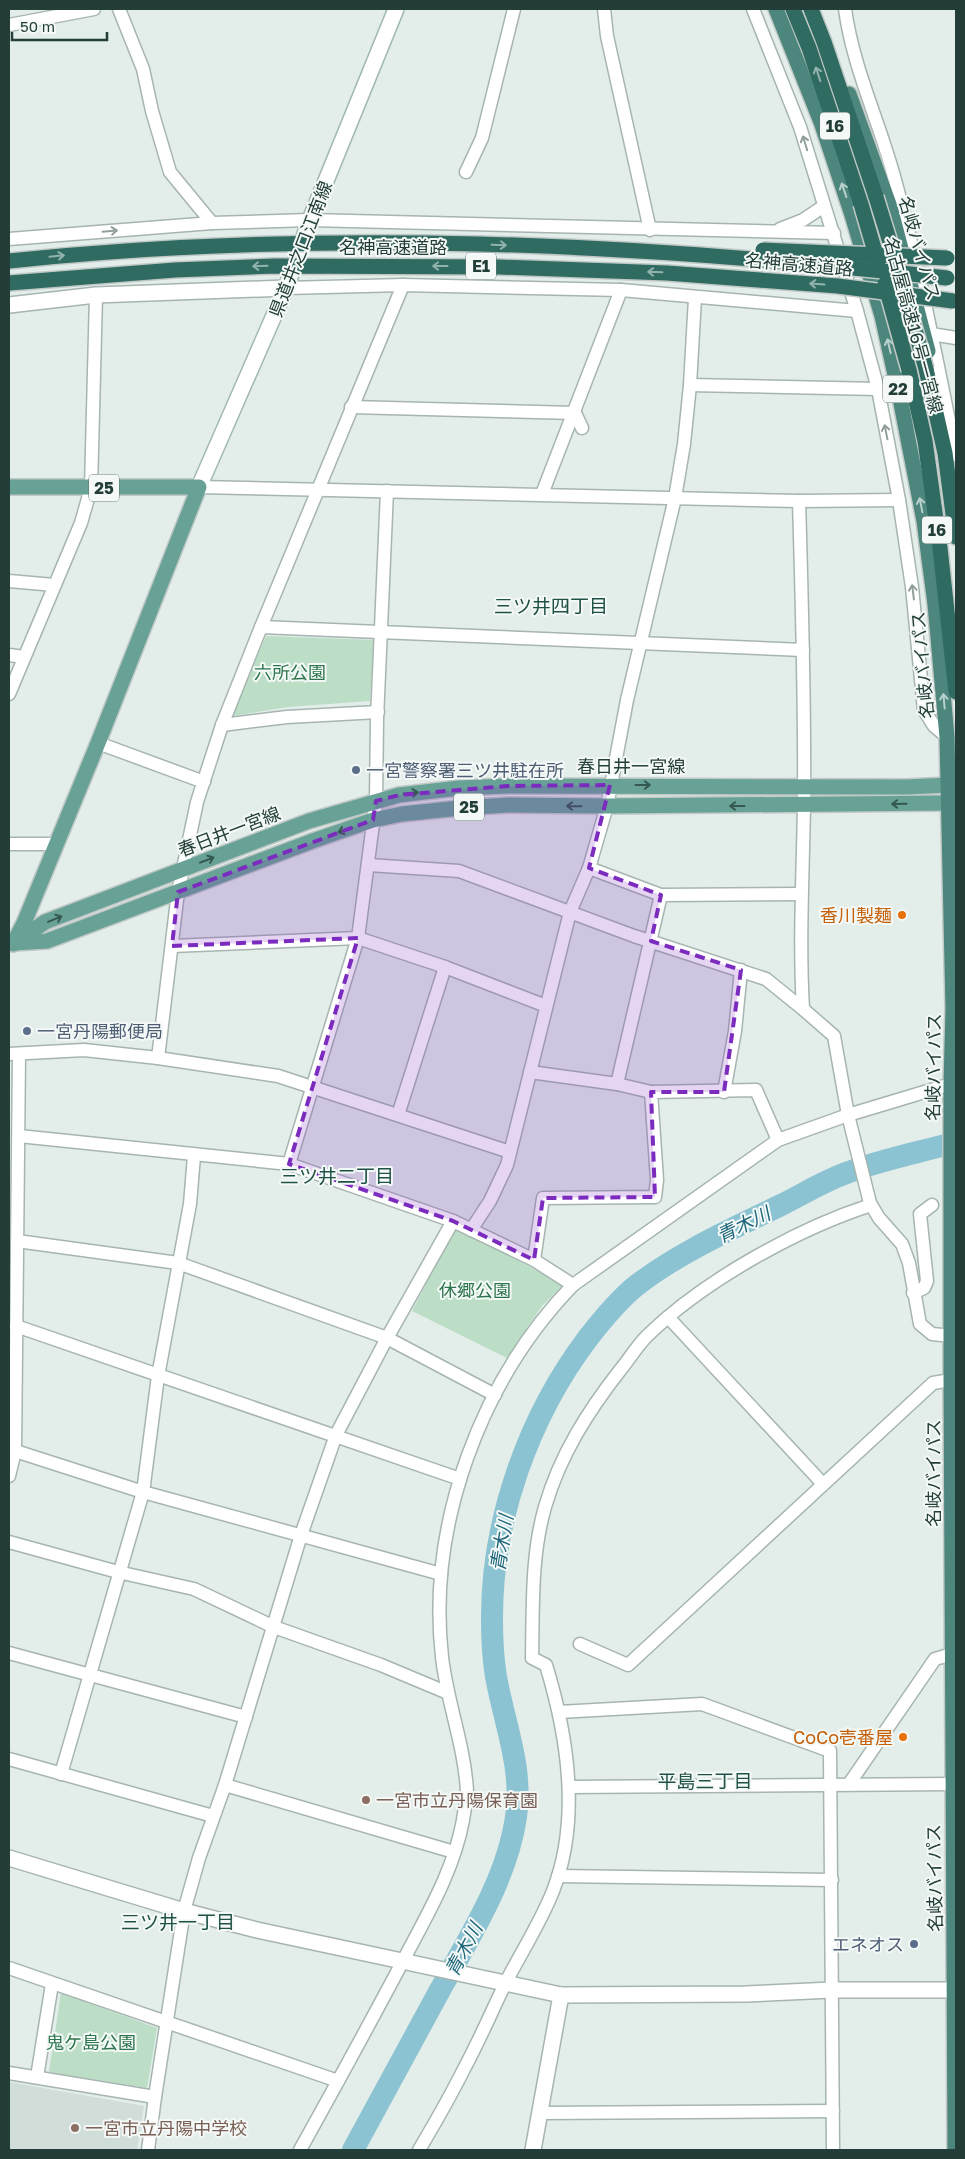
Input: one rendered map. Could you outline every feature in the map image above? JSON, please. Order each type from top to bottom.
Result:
[{"type":"highway","name":"名岐バイパス","points":[[776,9],[821,122],[852,215],[882,316],[924,521],[935,604],[952,785],[951,1380],[955,2150]]},
{"type":"highway","name":"名古屋高速16号一宮線","points":[[793,9],[809,48],[861,204],[909,370],[925,441],[940,548],[956,692]]},
{"type":"highway","name":"名古屋高速16号一宮線","points":[[810,9],[824,42],[876,197],[924,360],[945,453],[956,537]]},
{"type":"highway","name":"名岐バイパス","points":[[818,9],[890,207],[944,421],[956,505]]},
{"type":"highway","name":"名神高速道路","points":[[9,261],[66,255],[230,244],[392,241],[675,252],[833,265],[952,278]]},
{"type":"highway","points":[[675,252],[697,247],[952,259]]},
{"type":"highway","name":"名神高速道路","points":[[9,283],[175,270],[275,266],[499,266],[686,274],[838,286],[954,301]]},
{"type":"main road","name":"25","points":[[9,486],[91,488],[199,487]]},
{"type":"main road","points":[[10,948],[24,923],[98,743],[199,487]]},
{"type":"main road","name":"春日井一宮線","points":[[10,948],[45,922],[309,821],[399,795],[459,788],[507,786],[804,785],[907,787],[952,785]]},
{"type":"main road","name":"25","points":[[10,948],[47,941],[315,840],[373,820],[402,814],[508,805],[952,803]]},
{"type":"street","points":[[9,25],[94,9]]},
{"type":"street","points":[[119,9],[143,69],[152,110],[170,172],[212,223]]},
{"type":"street","name":"県道井之口江南線","points":[[199,487],[286,288],[310,220],[396,9]]},
{"type":"street","points":[[466,172],[482,138],[514,9]]},
{"type":"street","points":[[604,9],[607,36],[650,230]]},
{"type":"street","points":[[753,9],[800,127],[834,233],[878,389],[899,500],[912,588],[924,710],[934,726],[947,737]]},
{"type":"street","points":[[845,9],[849,34],[892,166],[905,214],[956,455]]},
{"type":"street","points":[[775,231],[803,220],[824,206]]},
{"type":"street","points":[[9,239],[212,223],[310,220],[434,222],[650,230],[834,233]]},
{"type":"street","points":[[9,305],[96,295],[403,285],[621,290],[857,312]]},
{"type":"street","points":[[158,1058],[178,892],[197,802],[222,725],[261,626],[403,285]]},
{"type":"street","points":[[542,494],[575,413],[621,290]]},
{"type":"street","points":[[9,694],[81,523],[91,488],[96,295]]},
{"type":"street","points":[[471,1230],[490,1201],[507,1165],[570,912],[589,868],[607,806],[627,700],[675,498],[684,444],[696,298]]},
{"type":"street","points":[[931,334],[956,338]]},
{"type":"street","points":[[690,385],[878,389]]},
{"type":"street","points":[[351,407],[575,413]]},
{"type":"street","points":[[575,413],[582,428]]},
{"type":"street","points":[[199,487],[799,501],[899,500]]},
{"type":"street","points":[[289,1164],[358,938],[369,865],[376,801],[387,491]]},
{"type":"street","points":[[799,501],[803,650],[804,805],[801,894],[803,1009]]},
{"type":"street","points":[[9,581],[54,585]]},
{"type":"street","points":[[261,626],[803,650]]},
{"type":"street","points":[[9,655],[24,658]]},
{"type":"street","points":[[222,725],[287,717],[378,712]]},
{"type":"street","points":[[98,743],[204,782]]},
{"type":"street","points":[[9,844],[55,844]]},
{"type":"street","points":[[369,865],[459,871],[651,941],[766,979],[834,1036],[851,1130],[871,1204],[878,1218],[902,1244],[909,1263],[920,1324],[932,1334],[952,1336]]},
{"type":"street","points":[[589,868],[661,895],[801,894]]},
{"type":"street","points":[[616,1084],[661,895]]},
{"type":"street","points":[[172,946],[358,938],[445,967],[546,1006]]},
{"type":"street","points":[[398,1115],[445,967]]},
{"type":"street","points":[[724,1092],[735,1030],[741,970]]},
{"type":"street","points":[[9,1476],[12,1450],[20,1136],[14,1055],[84,1050],[158,1058],[278,1076],[510,1152]]},
{"type":"street","points":[[530,1072],[616,1084],[651,1092],[756,1090],[778,1140]]},
{"type":"street","points":[[300,2150],[443,1884],[462,1823],[467,1793],[461,1752],[442,1659],[438,1618],[441,1574],[450,1519],[460,1479],[474,1438],[515,1360],[548,1312],[574,1286],[778,1140],[951,1084]]},
{"type":"street","points":[[534,1260],[543,1198],[655,1197],[657,1180],[651,1092]]},
{"type":"street","points":[[20,1136],[194,1156],[289,1164],[453,1221],[534,1260],[574,1286]]},
{"type":"street","points":[[61,1774],[142,1492],[158,1376],[190,1204],[194,1156]]},
{"type":"street","points":[[420,2150],[466,2067],[500,1983],[532,1936],[558,1876],[569,1813],[569,1787],[563,1729],[546,1666],[532,1658],[538,1543],[545,1508],[556,1473],[578,1431],[602,1393],[645,1338],[668,1317],[712,1283],[785,1241],[871,1204]]},
{"type":"street","points":[[913,1293],[924,1288],[927,1282],[920,1214],[932,1205]]},
{"type":"street","points":[[148,2150],[184,1911],[302,1535],[336,1435],[387,1338],[453,1221]]},
{"type":"street","points":[[17,1241],[178,1263],[387,1338],[495,1395]]},
{"type":"street","points":[[668,1317],[822,1484]]},
{"type":"street","points":[[16,1326],[460,1479]]},
{"type":"street","points":[[580,1644],[628,1666],[933,1383],[951,1380]]},
{"type":"street","points":[[12,1450],[142,1492],[441,1574]]},
{"type":"street","points":[[9,1542],[118,1572],[194,1589],[274,1628],[381,1666],[448,1693]]},
{"type":"street","points":[[9,1653],[88,1676],[246,1717]]},
{"type":"street","points":[[849,1784],[935,1659],[952,1654]]},
{"type":"street","points":[[559,1712],[702,1704],[830,1752],[833,2150]]},
{"type":"street","points":[[9,1759],[213,1816]]},
{"type":"street","points":[[569,1787],[952,1784]]},
{"type":"street","points":[[225,1785],[454,1852]]},
{"type":"street","points":[[9,1858],[184,1911],[257,1930],[560,1995],[746,1994],[832,1990],[955,1990]]},
{"type":"street","points":[[558,1876],[832,1880]]},
{"type":"street","points":[[9,1968],[338,2081]]},
{"type":"street","points":[[37,2078],[52,1984]]},
{"type":"street","points":[[533,2150],[560,1995]]},
{"type":"street","points":[[9,2073],[155,2097]]},
{"type":"street","points":[[540,2113],[833,2111]]},
{"type":"highlighted area","points":[[610,785],[589,868],[661,895],[651,941],[741,970],[724,1092],[651,1092],[655,1197],[543,1198],[534,1260],[453,1221],[289,1164],[358,938],[172,946],[178,892],[373,820],[376,801],[399,795],[507,786]]},
{"type":"shaded area","name":"一宮市立丹陽中学校","points":[[9,2082],[144,2106],[137,2150],[9,2150]]},
{"type":"green space","name":"六所公園","points":[[266,636],[374,640],[370,701],[288,707],[232,716]]},
{"type":"green space","name":"休郷公園","points":[[456,1227],[563,1285],[542,1306],[507,1358],[412,1311]]},
{"type":"green space","name":"鬼ケ島公園","points":[[61,1993],[157,2028],[147,2088],[49,2072]]},
{"type":"waterway","name":"青木川","points":[[353,2150],[475,1928],[505,1863],[518,1800],[515,1766],[497,1682],[493,1650],[494,1580],[507,1506],[518,1470],[548,1401],[567,1368],[593,1331],[623,1297],[670,1262],[840,1175],[876,1163],[956,1142]]},
{"type":"place","name":"一宮警察署三ツ井駐在所","points":[[356,770]]},
{"type":"place","name":"香川製麺","points":[[902,915]]},
{"type":"place","name":"一宮丹陽郵便局","points":[[27,1031]]},
{"type":"place","name":"CoCo壱番屋","points":[[903,1737]]},
{"type":"place","name":"一宮市立丹陽保育園","points":[[366,1800]]},
{"type":"place","name":"エネオス","points":[[914,1944]]},
{"type":"place","name":"一宮市立丹陽中学校","points":[[75,2128]]},
{"type":"district","name":"三ツ井四丁目","points":[[551,605]]},
{"type":"district","name":"三ツ井二丁目","points":[[337,1175]]},
{"type":"district","name":"平島三丁目","points":[[705,1780]]},
{"type":"district","name":"三ツ井一丁目","points":[[178,1921]]}]
